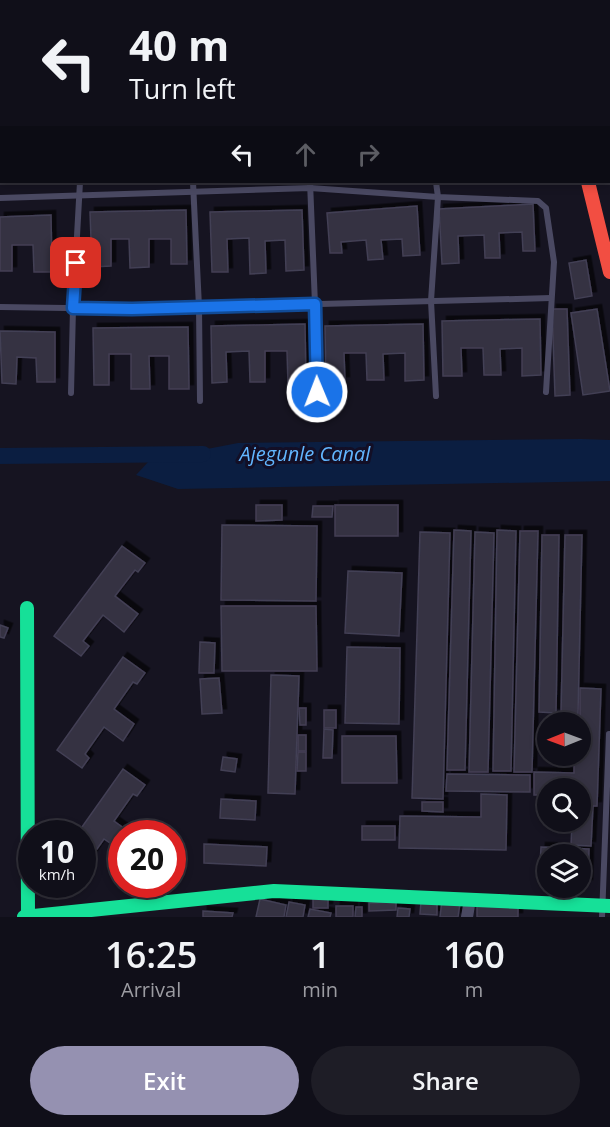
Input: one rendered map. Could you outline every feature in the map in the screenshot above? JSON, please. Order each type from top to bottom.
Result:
[{"type":"street","points":[[588,183],[610,272]]},
{"type":"street","points":[[27,608],[26,917],[165,906],[274,891],[470,899],[606,910]]},
{"type":"street","points":[[467,917],[470,899]]},
{"type":"lane","points":[[71,393],[80,183]]},
{"type":"lane","points":[[193,183],[199,307],[200,401]]},
{"type":"lane","points":[[436,183],[438,197],[431,301],[436,396]]},
{"type":"lane","points":[[0,198],[193,192],[310,185],[438,197],[538,201],[546,208],[554,262],[546,392]]},
{"type":"lane","points":[[310,185],[317,392]]},
{"type":"lane","points":[[0,307],[199,307],[551,298]]},
{"type":"lane","points":[[606,910],[609,734]]},
{"type":"water","points":[[610,440],[610,481],[178,489],[136,475],[150,460],[238,443]]},
{"type":"building","points":[[533,204],[535,251],[523,251],[522,232],[499,233],[500,258],[485,258],[484,235],[458,236],[459,263],[442,264],[439,209]]},
{"type":"building","points":[[417,206],[420,255],[403,256],[402,239],[381,240],[383,259],[368,260],[366,240],[341,242],[342,253],[330,253],[327,213]]},
{"type":"building","points":[[186,210],[187,264],[171,264],[171,239],[149,239],[149,267],[130,268],[129,239],[111,239],[111,266],[92,267],[90,212]]},
{"type":"building","points":[[302,210],[304,270],[286,271],[285,240],[265,241],[266,273],[250,274],[249,238],[227,239],[228,272],[212,272],[210,212]]},
{"type":"building","points":[[51,215],[52,272],[34,272],[33,245],[12,245],[12,271],[0,271],[0,217]]},
{"type":"building","points":[[586,260],[592,296],[575,299],[569,263]]},
{"type":"building","points":[[552,309],[567,309],[570,395],[555,396]]},
{"type":"building","points":[[597,309],[610,391],[583,395],[571,313]]},
{"type":"building","points":[[540,319],[541,375],[522,376],[522,348],[500,349],[501,375],[484,375],[483,348],[461,348],[462,376],[443,376],[442,321]]},
{"type":"building","points":[[305,324],[306,384],[288,384],[287,351],[265,351],[265,382],[250,382],[249,351],[226,352],[227,382],[212,383],[211,326]]},
{"type":"building","points":[[423,324],[424,380],[405,381],[405,353],[383,354],[384,380],[367,380],[366,353],[344,353],[345,381],[326,381],[325,326]]},
{"type":"building","points":[[188,327],[189,389],[169,389],[169,356],[149,356],[150,389],[131,389],[131,354],[109,354],[109,385],[94,385],[93,328]]},
{"type":"building","points":[[0,331],[55,332],[55,382],[37,382],[36,358],[17,357],[16,384],[2,383]]},
{"type":"building","points":[[256,505],[282,505],[282,520],[256,521]]},
{"type":"building","points":[[335,505],[398,505],[398,536],[335,536]]},
{"type":"building","points":[[313,506],[333,506],[332,517],[312,517]]},
{"type":"building","points":[[222,525],[317,526],[316,601],[221,600]]},
{"type":"building","points":[[454,530],[471,531],[465,770],[447,770]]},
{"type":"building","points":[[497,530],[516,531],[511,771],[493,771]]},
{"type":"building","points":[[520,531],[538,531],[532,772],[514,772]]},
{"type":"building","points":[[420,532],[450,533],[443,799],[412,798]]},
{"type":"building","points":[[475,532],[494,533],[488,772],[469,772]]},
{"type":"building","points":[[542,535],[559,535],[556,712],[539,712]]},
{"type":"building","points":[[565,535],[582,535],[578,712],[561,712]]},
{"type":"building","points":[[122,546],[145,563],[138,572],[135,570],[115,596],[138,614],[124,632],[103,615],[83,641],[89,646],[81,656],[54,636]]},
{"type":"building","points":[[348,571],[402,573],[399,636],[345,633]]},
{"type":"building","points":[[221,606],[316,606],[317,671],[222,671]]},
{"type":"building","points":[[0,625],[8,628],[4,638],[0,637]]},
{"type":"building","points":[[200,642],[215,643],[214,673],[199,673]]},
{"type":"building","points":[[347,647],[400,648],[399,724],[345,723]]},
{"type":"building","points":[[123,657],[145,673],[137,684],[133,682],[114,709],[134,724],[123,741],[104,727],[85,754],[89,758],[82,768],[57,750]]},
{"type":"building","points":[[271,675],[299,676],[295,794],[268,793]]},
{"type":"building","points":[[219,678],[222,713],[202,714],[200,679]]},
{"type":"building","points":[[580,688],[601,689],[597,806],[593,806],[591,846],[591,844],[571,844],[572,832],[591,832],[591,778],[537,778],[537,795],[534,795],[534,772],[574,773],[574,766],[591,766],[591,712],[580,712]]},
{"type":"building","points":[[299,708],[306,708],[306,725],[300,725]]},
{"type":"building","points":[[324,710],[336,710],[336,728],[324,728]]},
{"type":"building","points":[[324,729],[333,730],[332,758],[323,758]]},
{"type":"building","points":[[298,735],[306,735],[306,751],[298,751]]},
{"type":"building","points":[[342,736],[396,736],[397,783],[342,783]]},
{"type":"building","points":[[298,752],[306,752],[306,771],[297,771]]},
{"type":"building","points":[[223,757],[237,759],[235,772],[221,770]]},
{"type":"building","points":[[123,769],[145,785],[137,796],[133,794],[115,820],[108,820],[108,842],[104,839],[96,850],[96,820],[87,820]]},
{"type":"building","points":[[447,774],[530,775],[530,792],[446,791]]},
{"type":"building","points":[[481,794],[507,795],[506,850],[399,848],[400,816],[481,817]]},
{"type":"building","points":[[221,799],[256,801],[255,820],[220,818]]},
{"type":"building","points":[[422,802],[443,802],[443,812],[422,811]]},
{"type":"building","points":[[362,826],[395,826],[395,840],[362,840]]},
{"type":"building","points":[[204,844],[267,847],[266,866],[204,863]]},
{"type":"building","points":[[313,898],[328,898],[328,908],[313,908]]},
{"type":"building","points":[[260,899],[286,905],[284,917],[256,917]]},
{"type":"building","points":[[442,901],[460,903],[458,917],[440,917]]},
{"type":"building","points":[[289,902],[305,905],[303,917],[286,917]]},
{"type":"building","points":[[396,902],[396,910],[369,911],[369,903]]},
{"type":"building","points":[[421,902],[437,904],[437,915],[420,914]]},
{"type":"building","points":[[336,906],[353,906],[353,917],[336,917]]},
{"type":"building","points":[[477,906],[518,907],[518,917],[477,917]]},
{"type":"building","points":[[356,907],[362,907],[362,917],[355,917]]},
{"type":"building","points":[[398,908],[410,909],[409,917],[397,917]]},
{"type":"building","points":[[310,909],[331,913],[330,917],[308,917]]},
{"type":"building","points":[[203,911],[233,913],[232,917],[203,917]]},
{"type":"waterway","name":"Ajegunle Canal","points":[[0,456],[203,454]]},
{"type":"traffic: fast","points":[[27,608],[28,917]]},
{"type":"traffic: fast","points":[[24,917],[274,891],[610,906]]},
{"type":"traffic: jam","points":[[588,183],[610,272]]},
{"type":"route","points":[[76,263],[73,308],[132,309],[315,304],[317,392]]}]
